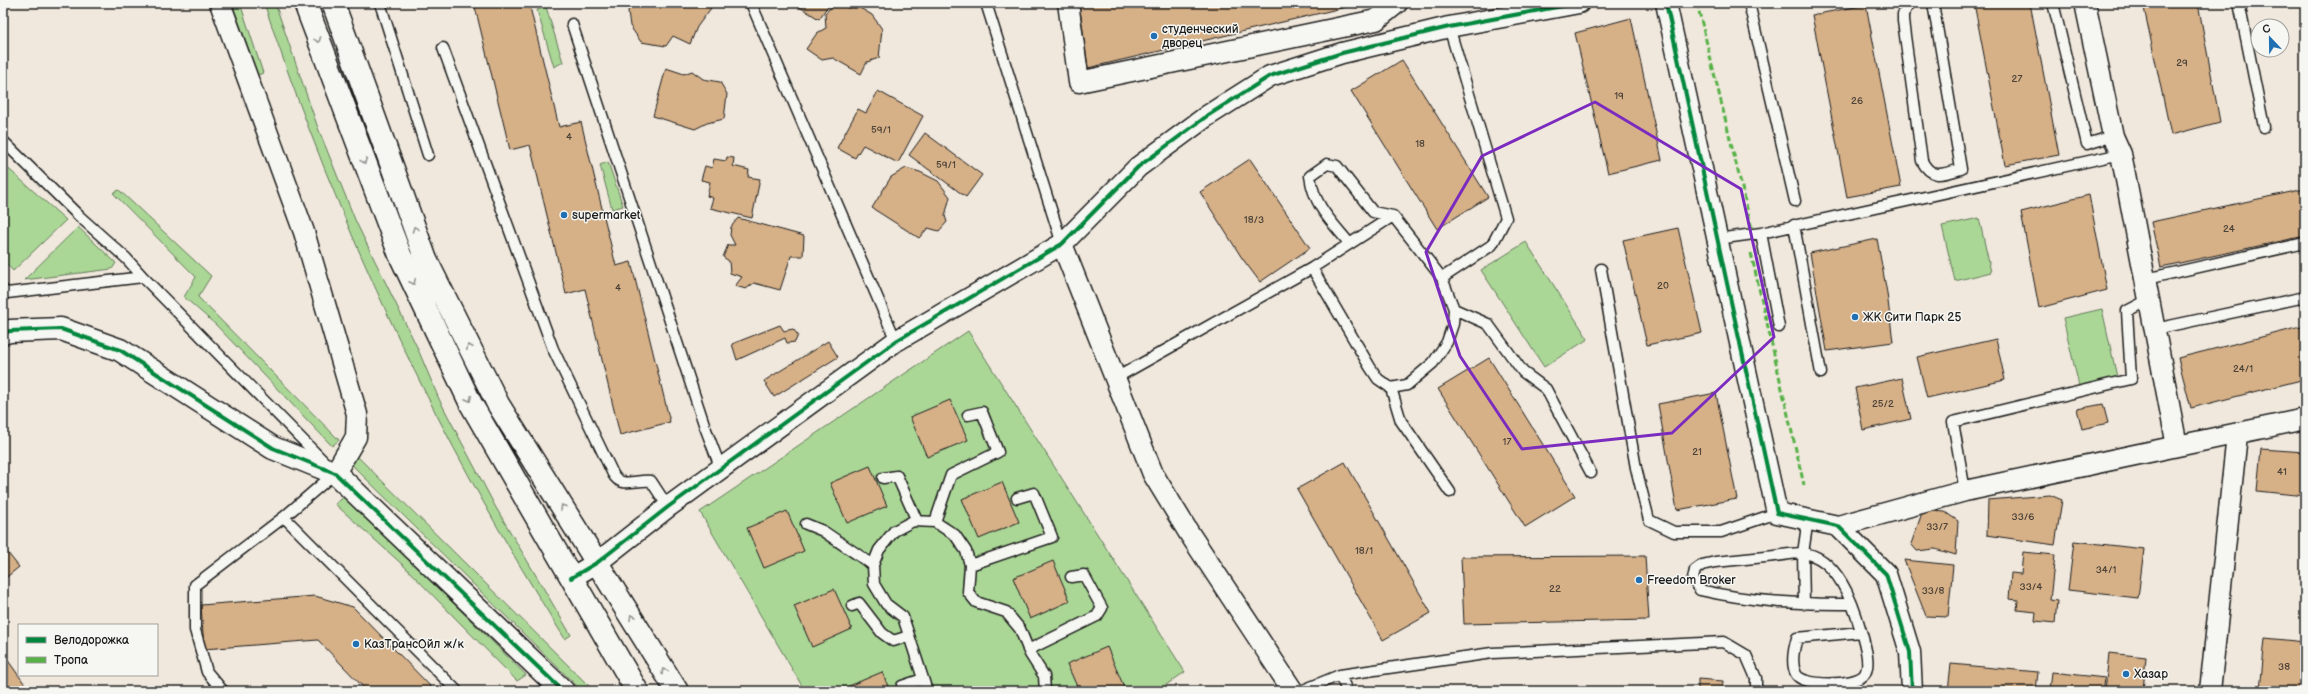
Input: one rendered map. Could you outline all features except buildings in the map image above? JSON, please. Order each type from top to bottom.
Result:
[{"type":"main road","points":[[305,3],[400,256],[472,404],[637,691]]},
{"type":"main road","points":[[333,3],[426,260],[498,404],[598,562],[677,691]]},
{"type":"main road","points":[[3,334],[10,331],[61,329],[120,350],[273,448],[335,473],[563,691]]},
{"type":"street","points":[[220,3],[304,232],[357,414],[356,438],[335,473]]},
{"type":"street","points":[[1068,3],[1079,82],[1376,20],[1397,3]]},
{"type":"street","points":[[571,578],[598,562],[668,507],[896,340],[1062,244],[1138,167],[1207,116],[1270,76],[1342,53],[1449,28],[1578,3]]},
{"type":"street","points":[[1666,3],[1777,513],[1838,526],[1965,491],[2177,446],[2237,435],[2305,419]]},
{"type":"street","points":[[2085,3],[2113,136],[2121,154],[2177,446]]},
{"type":"street","points":[[1062,244],[1152,474],[1293,691]]},
{"type":"street","points":[[2210,691],[2237,435]]},
{"type":"street","points":[[1838,526],[1886,574],[1910,652],[1912,691]]},
{"type":"lane","points":[[380,3],[428,155]]},
{"type":"lane","points":[[751,3],[896,340]]},
{"type":"lane","points":[[986,3],[1062,244]]},
{"type":"lane","points":[[1749,3],[1795,201]]},
{"type":"lane","points":[[1910,3],[1903,14],[1903,21],[1922,161],[1927,171],[1932,174],[1960,169],[1933,3]]},
{"type":"lane","points":[[2053,3],[2087,144],[2113,136]]},
{"type":"lane","points":[[2239,3],[2264,127]]},
{"type":"lane","points":[[572,24],[702,419],[721,469]]},
{"type":"lane","points":[[1442,278],[1492,245],[1506,218],[1449,28]]},
{"type":"lane","points":[[443,48],[553,350],[616,481],[622,483],[650,481],[668,507]]},
{"type":"lane","points":[[3,141],[79,216],[126,258],[335,473],[284,517],[195,585],[195,630],[207,672],[223,691]]},
{"type":"lane","points":[[1717,239],[1761,233],[2121,154]]},
{"type":"lane","points":[[1350,243],[1322,211],[1312,193],[1310,176],[1327,164],[1337,166],[1373,212],[1393,216],[1442,278],[1454,309],[1453,324],[1447,342],[1433,363],[1407,385],[1391,388]]},
{"type":"lane","points":[[1114,379],[1312,268],[1393,216]]},
{"type":"lane","points":[[1794,225],[1821,373]]},
{"type":"lane","points":[[1761,233],[1779,327]]},
{"type":"lane","points":[[2146,279],[2305,243]]},
{"type":"lane","points":[[1312,268],[1370,367],[1378,379],[1391,388],[1401,421],[1450,492]]},
{"type":"lane","points":[[1602,269],[1636,468],[1649,520],[1674,532],[1721,532],[1777,513]]},
{"type":"lane","points":[[3,290],[7,293],[143,277]]},
{"type":"lane","points":[[2155,328],[2305,297]]},
{"type":"lane","points":[[1965,491],[1953,422],[2131,379],[2127,311],[2150,299]]},
{"type":"lane","points":[[1454,309],[1488,324],[1523,372],[1546,389],[1591,472]]},
{"type":"lane","points":[[935,522],[951,475],[998,452],[982,412],[968,414]]},
{"type":"lane","points":[[883,478],[897,476],[917,521]]},
{"type":"lane","points":[[970,565],[1052,537],[1034,493],[1017,498]]},
{"type":"lane","points":[[284,517],[457,691]]},
{"type":"lane","points":[[1804,604],[1803,553],[1808,519]]},
{"type":"lane","points":[[927,691],[903,617],[886,604],[874,584],[873,565],[879,550],[894,531],[913,521],[935,522],[955,535],[966,552],[970,565],[968,592],[976,602],[1006,612],[1020,629],[1028,650],[1044,676],[1045,691]]},
{"type":"lane","points":[[806,524],[823,531],[873,565]]},
{"type":"lane","points":[[1852,604],[1804,604],[1738,599],[1700,590],[1693,579],[1695,570],[1702,565],[1803,553],[1822,561],[1836,575],[1852,604],[1861,632],[1867,662],[1865,674],[1859,679],[1841,683],[1806,682],[1796,675],[1794,665],[1797,638],[1861,632]]},
{"type":"lane","points":[[1028,650],[1097,616],[1102,608],[1084,575],[1071,576]]},
{"type":"lane","points":[[852,606],[859,603],[882,633],[893,641],[909,636]]},
{"type":"lane","points":[[1301,691],[1340,675],[1492,653],[1724,642],[1746,655],[1756,678],[1756,691]]},
{"type":"lane","points":[[1340,675],[1347,691]]},
{"type":"lane","points":[[902,686],[924,679]]},
{"type":"highlighted area","points":[[1595,102],[1741,189],[1774,337],[1672,433],[1522,449],[1460,356],[1426,252],[1482,156]]},
{"type":"green space","points":[[232,3],[240,3],[263,73],[258,75]]},
{"type":"green space","points":[[264,3],[275,3],[318,128],[356,222],[417,347],[439,399],[495,506],[571,635],[565,639],[519,564],[475,487],[434,410],[395,330],[325,169],[293,86]]},
{"type":"green space","points":[[546,7],[563,62],[554,67],[537,10]]},
{"type":"green space","points":[[608,162],[623,206],[612,209],[600,165]]},
{"type":"green space","points":[[3,164],[66,220],[13,271],[3,260]]},
{"type":"green space","points":[[119,190],[211,276],[198,297],[339,440],[332,446],[216,325],[184,297],[196,277],[113,193]]},
{"type":"green space","points":[[1979,218],[1991,272],[1955,281],[1942,226]]},
{"type":"green space","points":[[78,227],[116,263],[112,269],[24,280]]},
{"type":"green space","points":[[1526,242],[1588,339],[1544,367],[1481,270]]},
{"type":"green space","points":[[2102,309],[2117,377],[2079,386],[2063,318]]},
{"type":"green space","points":[[968,331],[1185,672],[1157,691],[805,691],[700,512]]},
{"type":"green space","points":[[354,453],[591,688],[588,691],[582,691],[348,461]]},
{"type":"green space","points":[[345,496],[526,675],[517,681],[404,566],[335,504]]},
{"type":"marked path","points":[[1697,3],[1752,229]]},
{"type":"marked path","points":[[1751,253],[1804,485]]},
{"type":"cycle path","points":[[571,578],[598,562],[668,507],[896,341],[1062,244],[1138,167],[1207,116],[1270,76],[1342,53],[1449,27],[1579,3]]},
{"type":"cycle path","points":[[1666,3],[1777,513],[1838,526],[1886,574],[1910,652],[1912,691]]},
{"type":"cycle path","points":[[3,333],[10,331],[61,329],[120,350],[273,448],[335,473],[563,691]]},
{"type":"place","name":"студенческий дворец","points":[[1154,36]]},
{"type":"place","name":"supermarket","points":[[564,215]]},
{"type":"place","name":"ЖК Сити Парк 25","points":[[1855,317]]},
{"type":"place","name":"Freedom Broker","points":[[1639,580]]},
{"type":"place","name":"КазТрансОйл ж/к","points":[[356,644]]},
{"type":"place","name":"Хазар","points":[[2126,674]]}]
